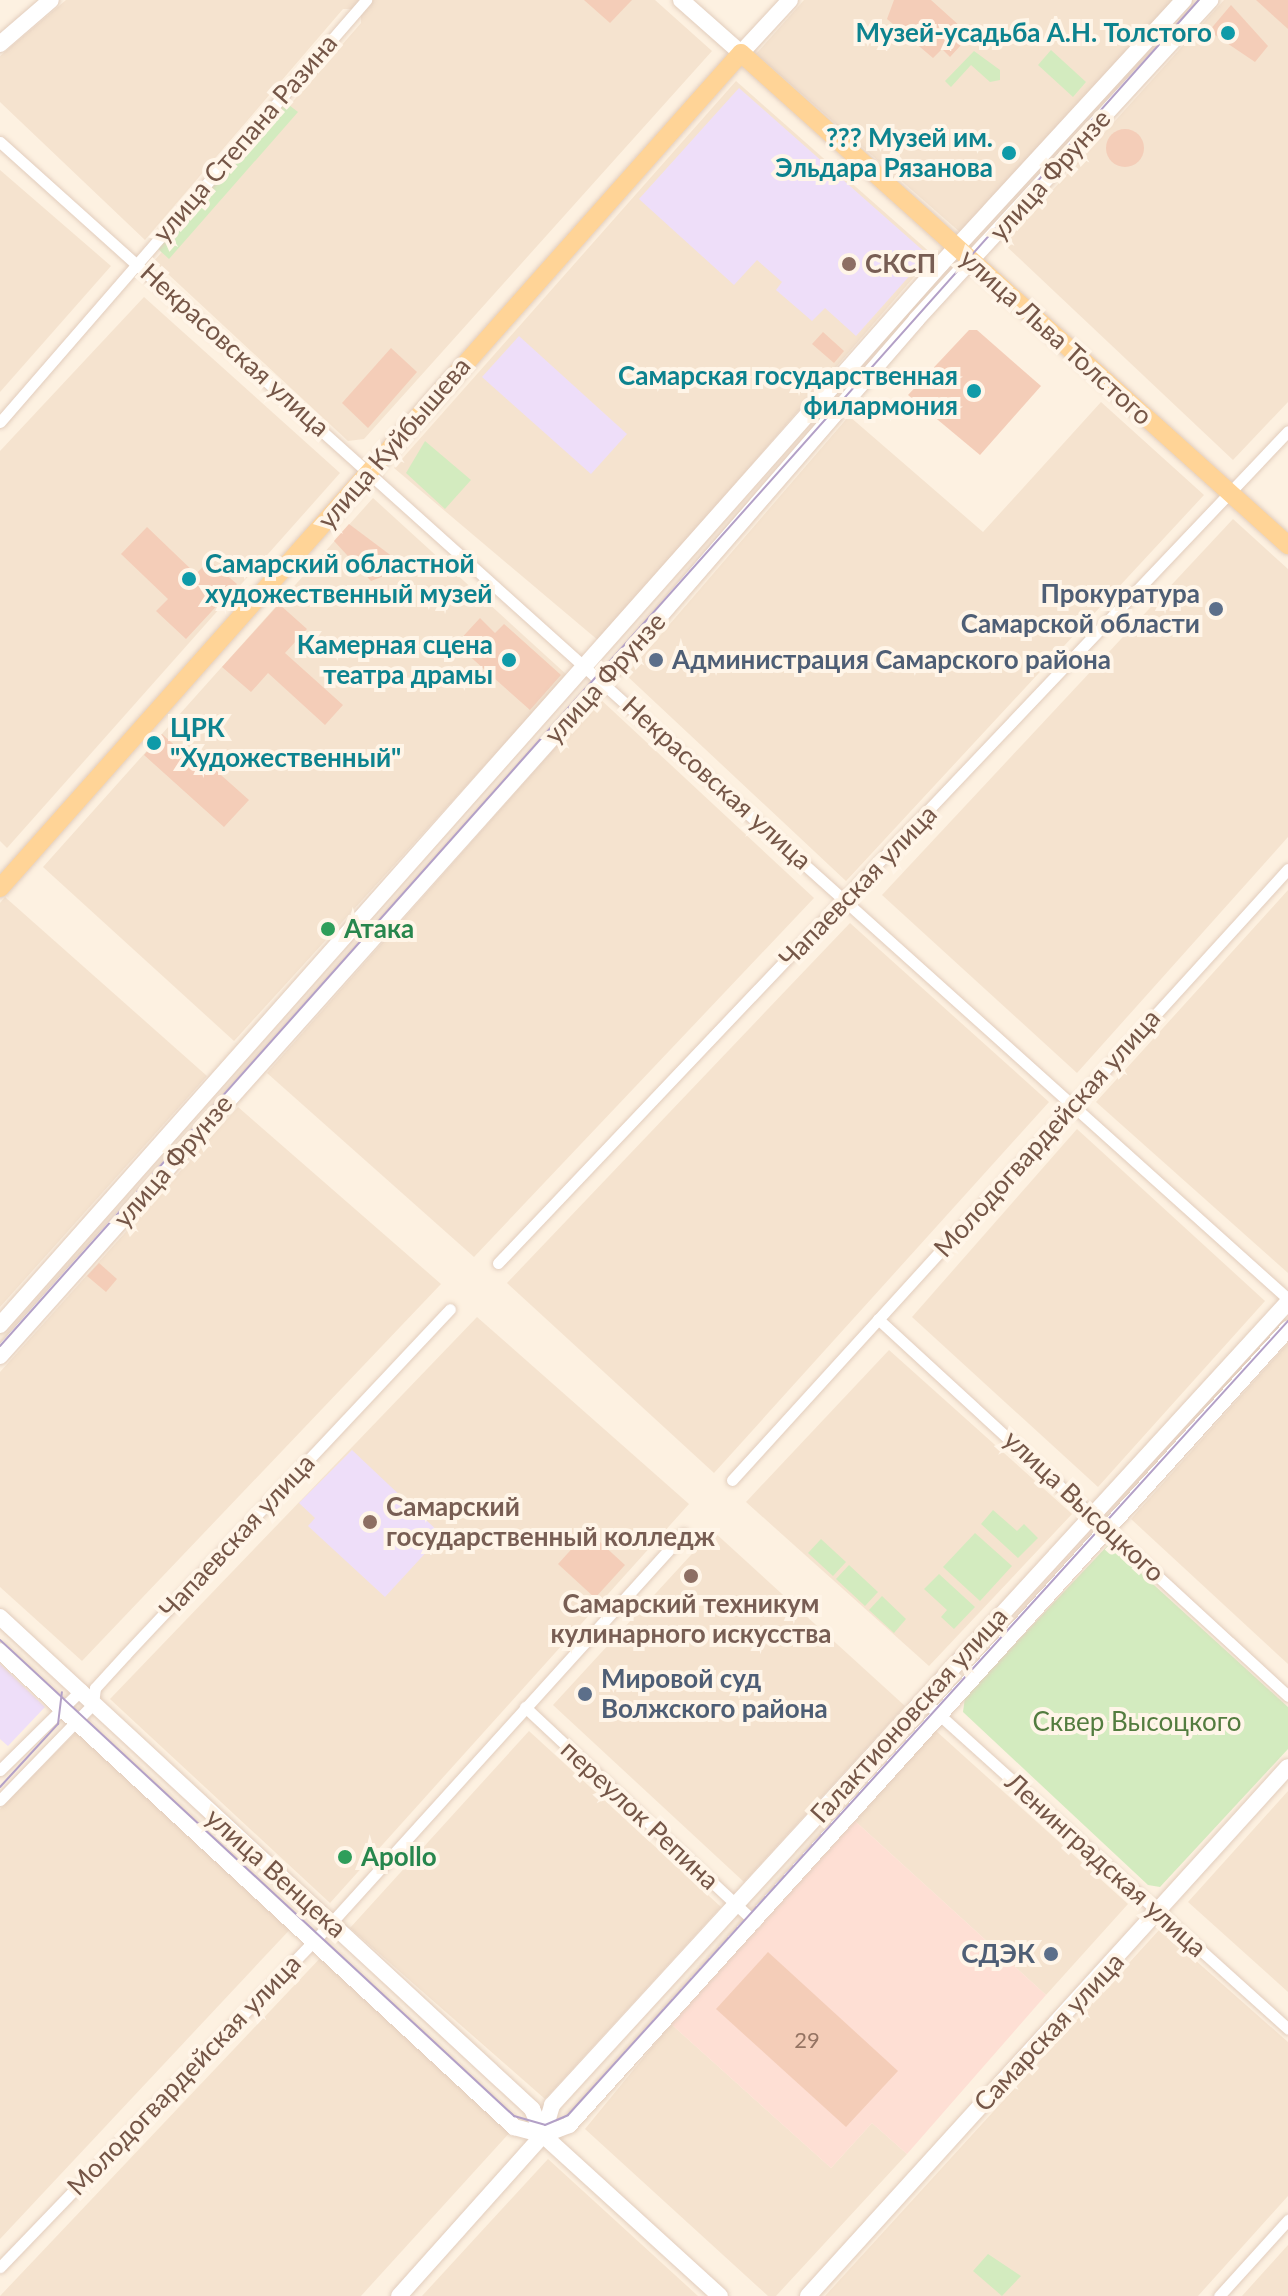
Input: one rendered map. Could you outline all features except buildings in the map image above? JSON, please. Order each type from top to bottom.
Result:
[{"type":"main road","points":[[0,44],[51,0]]},
{"type":"main road","name":"улица Льва Толстого","points":[[681,0],[1288,545]]},
{"type":"main road","name":"улица Куйбышева","points":[[3,879],[372,472],[790,0]]},
{"type":"main road","name":"улица Фрунзе","points":[[0,1356],[603,681],[964,254],[1184,0]]},
{"type":"main road","name":"улица Фрунзе","points":[[0,1325],[587,666],[964,254],[1210,0]]},
{"type":"main road","name":"Галактионовская улица","points":[[399,2296],[543,2135],[552,2105],[1288,1300]]},
{"type":"main road","name":"Галактионовская улица","points":[[543,2135],[569,2125],[942,1716],[1288,1329]]},
{"type":"main road","name":"улица Венцека","points":[[0,1617],[89,1694],[532,2109],[543,2135],[720,2296]]},
{"type":"main road","name":"улица Венцека","points":[[0,1651],[514,2127],[543,2135]]},
{"type":"main road","name":"Самарская улица","points":[[808,2296],[1288,1767]]},
{"type":"street","name":"улица Степана Разина","points":[[0,422],[366,0]]},
{"type":"street","name":"Некрасовская улица","points":[[0,142],[372,472],[1288,1300]]},
{"type":"street","name":"Чапаевская улица","points":[[498,1263],[1218,509],[1288,431]]},
{"type":"street","name":"Молодогвардейская улица","points":[[732,1480],[1288,869]]},
{"type":"street","name":"Чапаевская улица","points":[[0,1800],[77,1722],[89,1694],[450,1309]]},
{"type":"street","name":"улица Высоцкого","points":[[878,1319],[1288,1696]]},
{"type":"street","name":"Молодогвардейская улица","points":[[0,2267],[331,1923],[683,1534]]},
{"type":"street","name":"Чапаевская улица","points":[[0,1770],[62,1707],[89,1694]]},
{"type":"street","name":"Ленинградская улица","points":[[923,1700],[1288,2029]]},
{"type":"street","name":"переулок Репина","points":[[525,1707],[755,1922]]},
{"type":"street","points":[[1219,2296],[1288,2220]]},
{"type":"shaded area","points":[[66,0],[655,0],[712,51],[364,439],[348,441],[154,261],[361,23],[361,9],[343,9],[145,240],[0,102],[0,56]]},
{"type":"shaded area","points":[[804,0],[1174,0],[961,233],[756,54]]},
{"type":"shaded area","points":[[1224,0],[1288,0],[1288,402],[1233,460],[1004,244]]},
{"type":"shaded area","points":[[736,81],[933,255],[599,641],[394,468]]},
{"type":"shaded area","points":[[739,88],[928,255],[856,336],[825,308],[812,321],[776,290],[782,282],[757,260],[734,285],[639,199]]},
{"type":"shaded area","points":[[0,170],[111,266],[0,392]]},
{"type":"shaded area","points":[[144,297],[340,473],[7,848],[0,841],[0,451]]},
{"type":"shaded area","points":[[519,336],[627,434],[591,474],[482,377]]},
{"type":"shaded area","points":[[1101,402],[1204,495],[846,881],[626,675],[849,416],[983,532]]},
{"type":"shaded area","points":[[373,498],[567,675],[234,1041],[43,867]]},
{"type":"shaded area","points":[[1233,519],[1288,569],[1288,837],[1077,1073],[882,895]]},
{"type":"shaded area","points":[[599,698],[814,898],[474,1257],[267,1073]]},
{"type":"shaded area","points":[[1288,890],[1288,1273],[1096,1102]]},
{"type":"shaded area","points":[[5,897],[207,1076],[0,1307],[0,903]]},
{"type":"shaded area","points":[[850,923],[1049,1102],[714,1473],[507,1283]]},
{"type":"shaded area","points":[[238,1107],[441,1284],[82,1661],[0,1587],[0,1372]]},
{"type":"shaded area","points":[[1077,1129],[1265,1301],[1098,1487],[912,1317]]},
{"type":"shaded area","points":[[477,1317],[689,1504],[330,1903],[110,1699]]},
{"type":"shaded area","points":[[1288,1343],[1288,1664],[1131,1519]]},
{"type":"shaded area","points":[[889,1350],[1072,1514],[929,1666],[746,1502]]},
{"type":"shaded area","name":"Самарский государственный колледж","points":[[352,1450],[442,1535],[385,1597],[308,1526],[315,1518],[299,1503]]},
{"type":"shaded area","points":[[713,1531],[905,1706],[744,1882],[553,1705]]},
{"type":"shaded area","points":[[0,1664],[45,1707],[8,1746],[0,1739]]},
{"type":"shaded area","points":[[83,1725],[296,1923],[0,2239],[0,1809]]},
{"type":"shaded area","points":[[935,1730],[1128,1904],[1046,1995],[855,1821]]},
{"type":"shaded area","points":[[529,1731],[721,1907],[545,2099],[350,1928]]},
{"type":"shaded area","points":[[1288,1791],[1288,1992],[1188,1902]]},
{"type":"shaded area","points":[[855,1821],[1046,1995],[907,2154],[872,2123],[831,2168],[671,2024]]},
{"type":"shaded area","points":[[1160,1929],[1288,2042],[1288,2196],[1198,2296],[825,2296]]},
{"type":"shaded area","points":[[324,1954],[512,2130],[361,2296],[0,2296]]},
{"type":"shaded area","points":[[671,2024],[831,2168],[872,2123],[907,2154],[776,2296],[768,2296],[585,2129]]},
{"type":"shaded area","points":[[548,2159],[698,2296],[422,2296]]},
{"type":"shaded area","points":[[1288,2245],[1288,2296],[1242,2296]]},
{"type":"green space","points":[[1051,50],[1086,82],[1073,97],[1038,65]]},
{"type":"green space","points":[[974,51],[1000,70],[1000,80],[990,82],[971,65],[951,87],[945,81]]},
{"type":"green space","points":[[285,102],[298,112],[169,259],[157,248]]},
{"type":"green space","points":[[425,441],[471,480],[445,509],[406,473]]},
{"type":"green space","points":[[993,1510],[1017,1531],[1024,1524],[1038,1538],[1018,1558],[981,1524]]},
{"type":"green space","points":[[975,1533],[1012,1566],[980,1601],[943,1567]]},
{"type":"green space","points":[[821,1539],[846,1562],[833,1576],[808,1553]]},
{"type":"green space","name":"Сквер Высоцкого","points":[[1109,1544],[1288,1707],[1288,1749],[1160,1887],[1148,1885],[963,1712],[965,1697]]},
{"type":"green space","points":[[849,1565],[878,1592],[865,1606],[836,1579]]},
{"type":"green space","points":[[939,1574],[975,1607],[954,1629],[941,1617],[947,1610],[924,1589]]},
{"type":"green space","points":[[882,1596],[906,1619],[894,1633],[869,1610]]},
{"type":"green space","points":[[988,2254],[1021,2276],[1002,2296],[973,2271]]},
{"type":"tram line","points":[[0,1346],[1199,0]]},
{"type":"tram line","points":[[0,1640],[514,2116],[545,2125],[568,2115],[1288,1321]]},
{"type":"tram line","points":[[0,1787],[58,1724],[62,1692]]},
{"type":"place","name":"Музей-усадьба А.Н. Толстого","points":[[1228,33]]},
{"type":"place","name":"??? Музей им. Эльдара Рязанова","points":[[1009,153]]},
{"type":"place","name":"СКСП","points":[[849,264]]},
{"type":"place","name":"Самарская государственная филармония","points":[[974,391]]},
{"type":"place","name":"Самарский областной художественный музей","points":[[189,579]]},
{"type":"place","name":"Прокуратура Самарской области","points":[[1216,609]]},
{"type":"place","name":"Камерная сцена театра драмы","points":[[509,660]]},
{"type":"place","name":"Администрация Самарского района","points":[[656,660]]},
{"type":"place","name":"ЦРК \"Художественный\"","points":[[154,743]]},
{"type":"place","name":"Атака","points":[[328,929]]},
{"type":"place","name":"Самарский государственный колледж","points":[[370,1522]]},
{"type":"place","name":"Самарский техникум кулинарного искусства","points":[[691,1576]]},
{"type":"place","name":"Мировой суд Волжского района","points":[[585,1694]]},
{"type":"place","name":"Apollo","points":[[345,1857]]},
{"type":"place","name":"СДЭК","points":[[1051,1954]]}]
